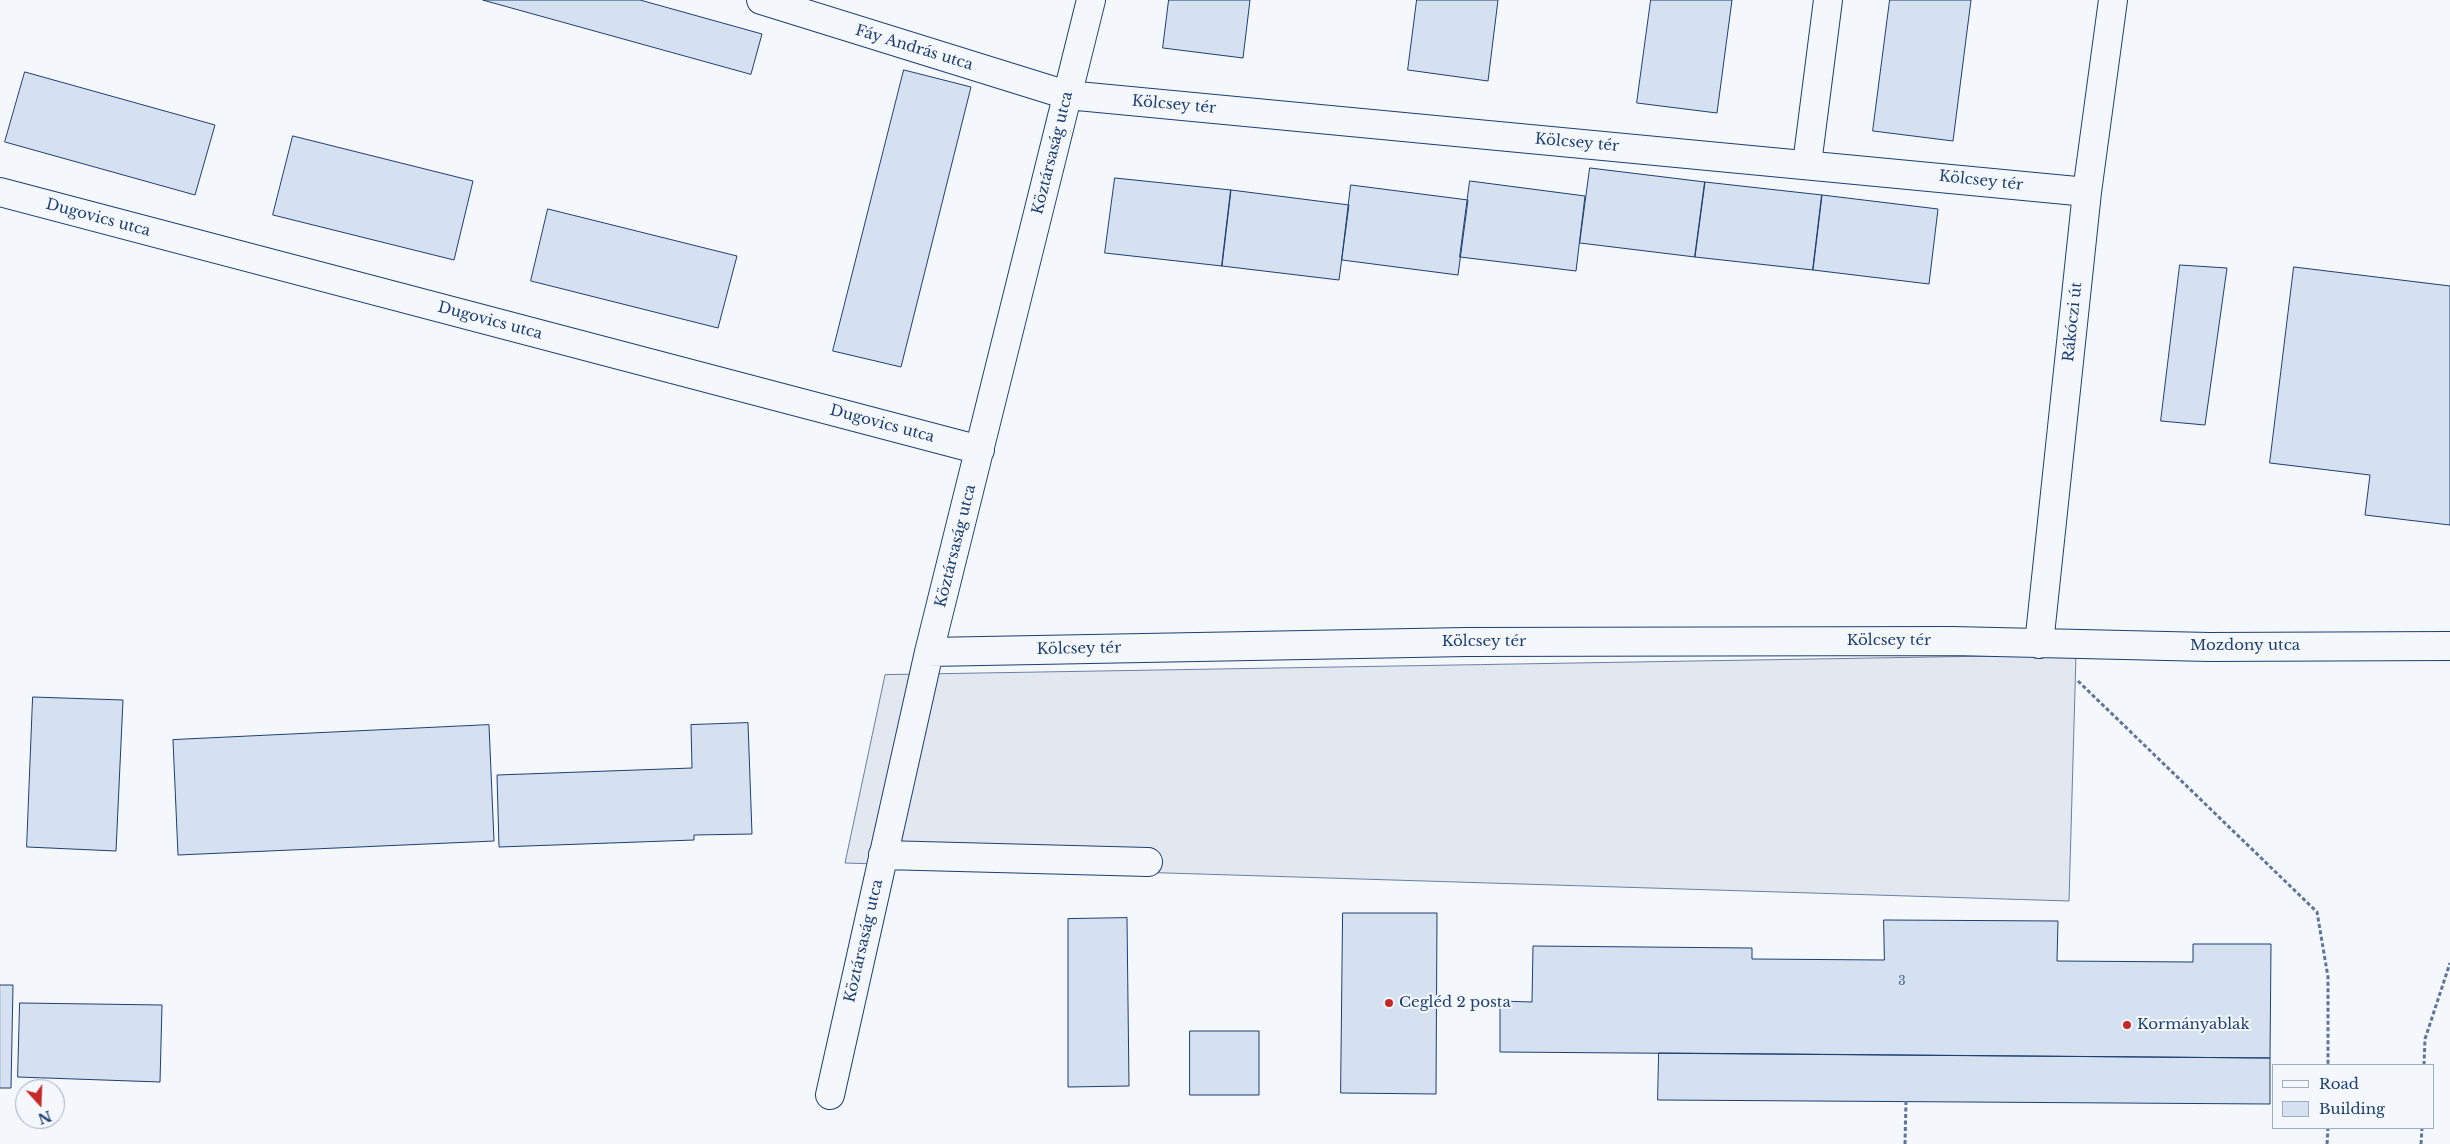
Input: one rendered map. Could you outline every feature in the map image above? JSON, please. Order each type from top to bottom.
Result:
[{"type":"street","name":"Fáy András utca","points":[[761,0],[1067,95]]},
{"type":"street","name":"Köztársaság utca","points":[[830,1095],[929,652],[1091,0]]},
{"type":"street","points":[[1807,164],[1828,0]]},
{"type":"street","name":"Rákóczi út","points":[[2039,644],[2087,192],[2113,0]]},
{"type":"street","name":"Kölcsey tér","points":[[1067,95],[2087,192]]},
{"type":"street","name":"Dugovics utca","points":[[0,192],[980,450]]},
{"type":"street","name":"Kölcsey tér","points":[[929,652],[1466,642],[1953,641],[2039,644]]},
{"type":"street","name":"Mozdony utca","points":[[2039,644],[2209,647],[2450,646]]},
{"type":"street","points":[[883,855],[1148,862]]},
{"type":"path","points":[[2039,644],[2317,912],[2328,977],[2328,1064]]},
{"type":"path","points":[[2424,1064],[2425,1039],[2450,963]]},
{"type":"path","points":[[1905,1144],[1906,1101]]},
{"type":"path","points":[[2327,1144],[2328,1129]]},
{"type":"path","points":[[2421,1144],[2422,1129]]},
{"type":"shaded area","points":[[2076,655],[2069,901],[845,863],[885,675]]},
{"type":"building","points":[[483,0],[640,0],[762,34],[751,74]]},
{"type":"building","points":[[1169,0],[1250,0],[1243,58],[1163,48]]},
{"type":"building","points":[[1417,0],[1498,0],[1488,81],[1408,70]]},
{"type":"building","points":[[1651,0],[1732,0],[1717,113],[1637,103]]},
{"type":"building","points":[[1890,0],[1971,0],[1953,141],[1873,131]]},
{"type":"building","points":[[904,70],[971,87],[901,367],[833,351]]},
{"type":"building","points":[[25,72],[215,125],[195,195],[5,142]]},
{"type":"building","points":[[293,136],[473,181],[454,260],[273,215]]},
{"type":"building","points":[[1590,168],[1705,182],[1695,257],[1580,243]]},
{"type":"building","points":[[1115,178],[1231,190],[1222,266],[1105,253]]},
{"type":"building","points":[[1470,181],[1585,196],[1576,271],[1460,257]]},
{"type":"building","points":[[1705,182],[1822,195],[1813,270],[1695,257]]},
{"type":"building","points":[[1351,185],[1468,200],[1458,275],[1342,260]]},
{"type":"building","points":[[1231,190],[1349,205],[1339,280],[1222,266]]},
{"type":"building","points":[[1822,195],[1938,209],[1929,284],[1813,270]]},
{"type":"building","points":[[548,209],[737,256],[718,328],[531,281]]},
{"type":"building","points":[[2180,265],[2227,268],[2205,425],[2161,421]]},
{"type":"building","points":[[2294,267],[2450,286],[2450,525],[2365,515],[2370,475],[2270,463]]},
{"type":"building","points":[[33,697],[123,700],[116,851],[27,847]]},
{"type":"building","points":[[748,723],[752,834],[694,835],[694,840],[499,847],[497,775],[692,768],[691,725]]},
{"type":"building","points":[[489,725],[494,841],[178,855],[173,740]]},
{"type":"building","name":"Cegléd 2 posta","points":[[1343,913],[1437,913],[1436,1094],[1341,1093]]},
{"type":"building","points":[[1127,918],[1129,1086],[1068,1087],[1068,919]]},
{"type":"building","points":[[1884,920],[2058,921],[2057,961],[2193,962],[2193,944],[2271,944],[2270,1058],[1500,1052],[1500,1001],[1532,1002],[1533,946],[1752,948],[1752,959],[1884,960]]},
{"type":"building","points":[[0,985],[13,985],[11,1088],[0,1088]]},
{"type":"building","points":[[20,1003],[162,1005],[160,1082],[18,1077]]},
{"type":"building","points":[[1190,1031],[1259,1031],[1259,1095],[1190,1095]]},
{"type":"building","points":[[1659,1053],[2270,1058],[2270,1104],[1658,1100]]},
{"type":"place","name":"Cegléd 2 posta","points":[[1389,1003]]},
{"type":"place","name":"Kormányablak","points":[[2127,1025]]}]
